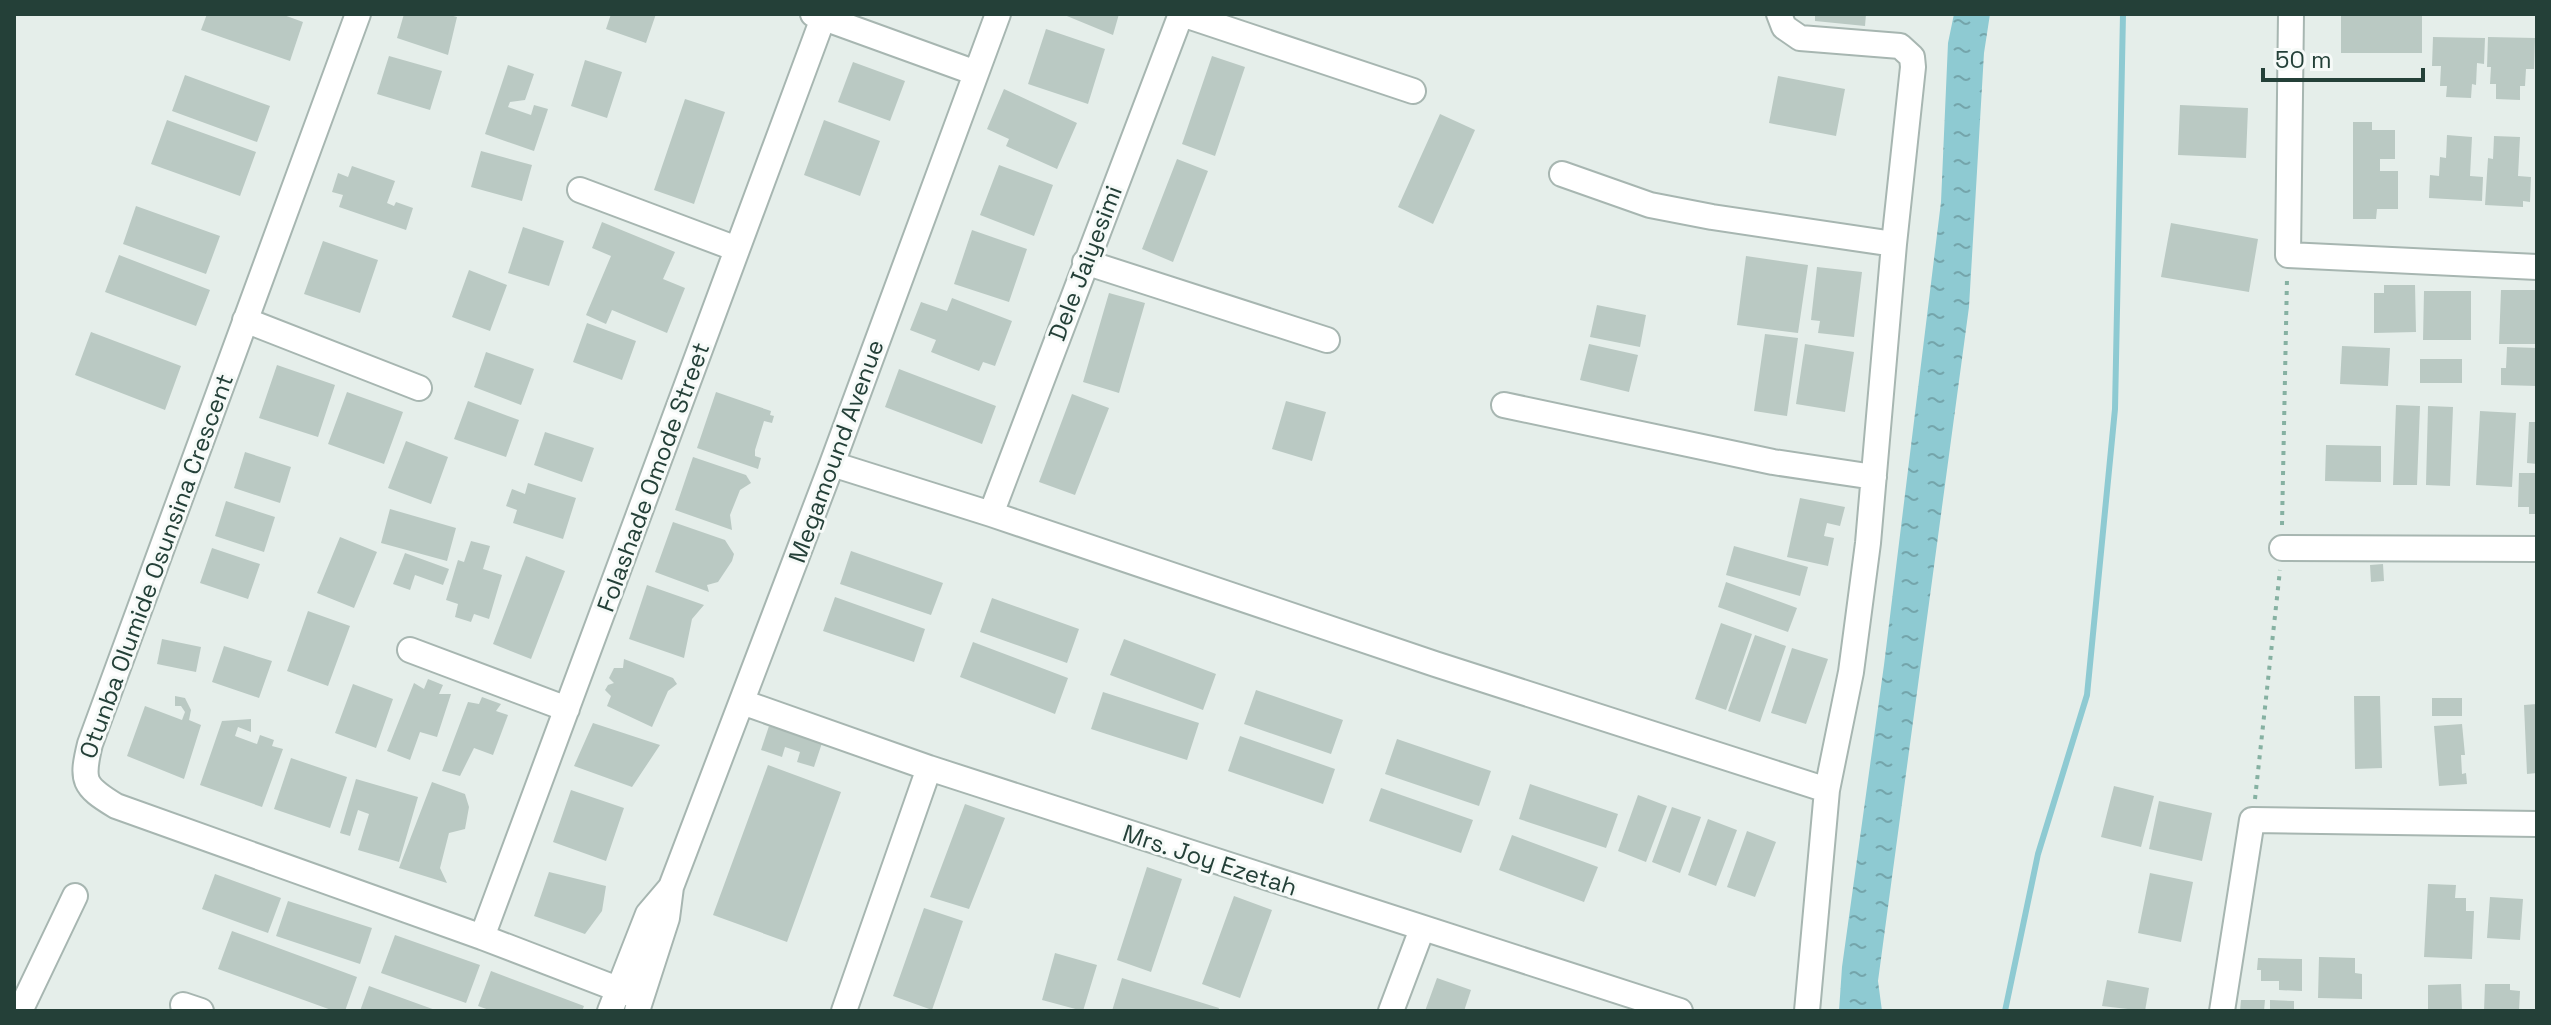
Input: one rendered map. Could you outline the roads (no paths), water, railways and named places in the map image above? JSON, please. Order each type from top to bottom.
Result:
[{"type":"street","name":"Otunba Olumide Osunsina Crescent","points":[[358,14],[90,744],[83,772],[94,793],[116,806],[482,937],[614,1000],[639,1004]]},
{"type":"street","name":"Megamound Avenue","points":[[639,1004],[667,918],[671,887],[998,14]]},
{"type":"street","points":[[1181,14],[1413,91]]},
{"type":"street","name":"Dele Jaiyesimi","points":[[991,514],[1181,14]]},
{"type":"street","points":[[1779,14],[1784,27],[1800,38],[1900,46],[1912,57],[1913,67],[1874,477],[1851,672],[1827,790],[1807,1011]]},
{"type":"street","points":[[2291,14],[2288,255],[2537,267]]},
{"type":"street","points":[[818,16],[976,73]]},
{"type":"street","name":"Folashade Omode Street","points":[[482,937],[737,249],[818,16]]},
{"type":"street","points":[[1562,174],[1650,205],[1894,244]]},
{"type":"street","points":[[580,190],[737,249]]},
{"type":"street","points":[[1085,262],[1327,340]]},
{"type":"street","points":[[245,320],[419,388]]},
{"type":"street","points":[[1504,405],[1773,462],[1874,477]]},
{"type":"street","points":[[832,464],[1827,790]]},
{"type":"street","points":[[2282,548],[2537,549]]},
{"type":"street","points":[[410,650],[567,709]]},
{"type":"street","name":"Mrs. Joy Ezetah","points":[[742,702],[929,768],[1680,1011]]},
{"type":"street","points":[[844,1011],[929,768]]},
{"type":"street","points":[[2222,1011],[2252,820],[2537,824]]},
{"type":"street","name":"Megamound Avenue","points":[[614,1000],[648,914],[671,887]]},
{"type":"street","points":[[20,1011],[75,896]]},
{"type":"street","points":[[1391,1011],[1422,929]]},
{"type":"water","points":[[1954,14],[1990,14],[1984,53],[1969,307],[1878,981],[1882,1011],[1839,1011],[1842,967],[1884,665],[1941,202],[1948,43]]},
{"type":"waterway","points":[[2005,1011],[2038,854],[2087,695],[2115,409],[2123,14]]}]
